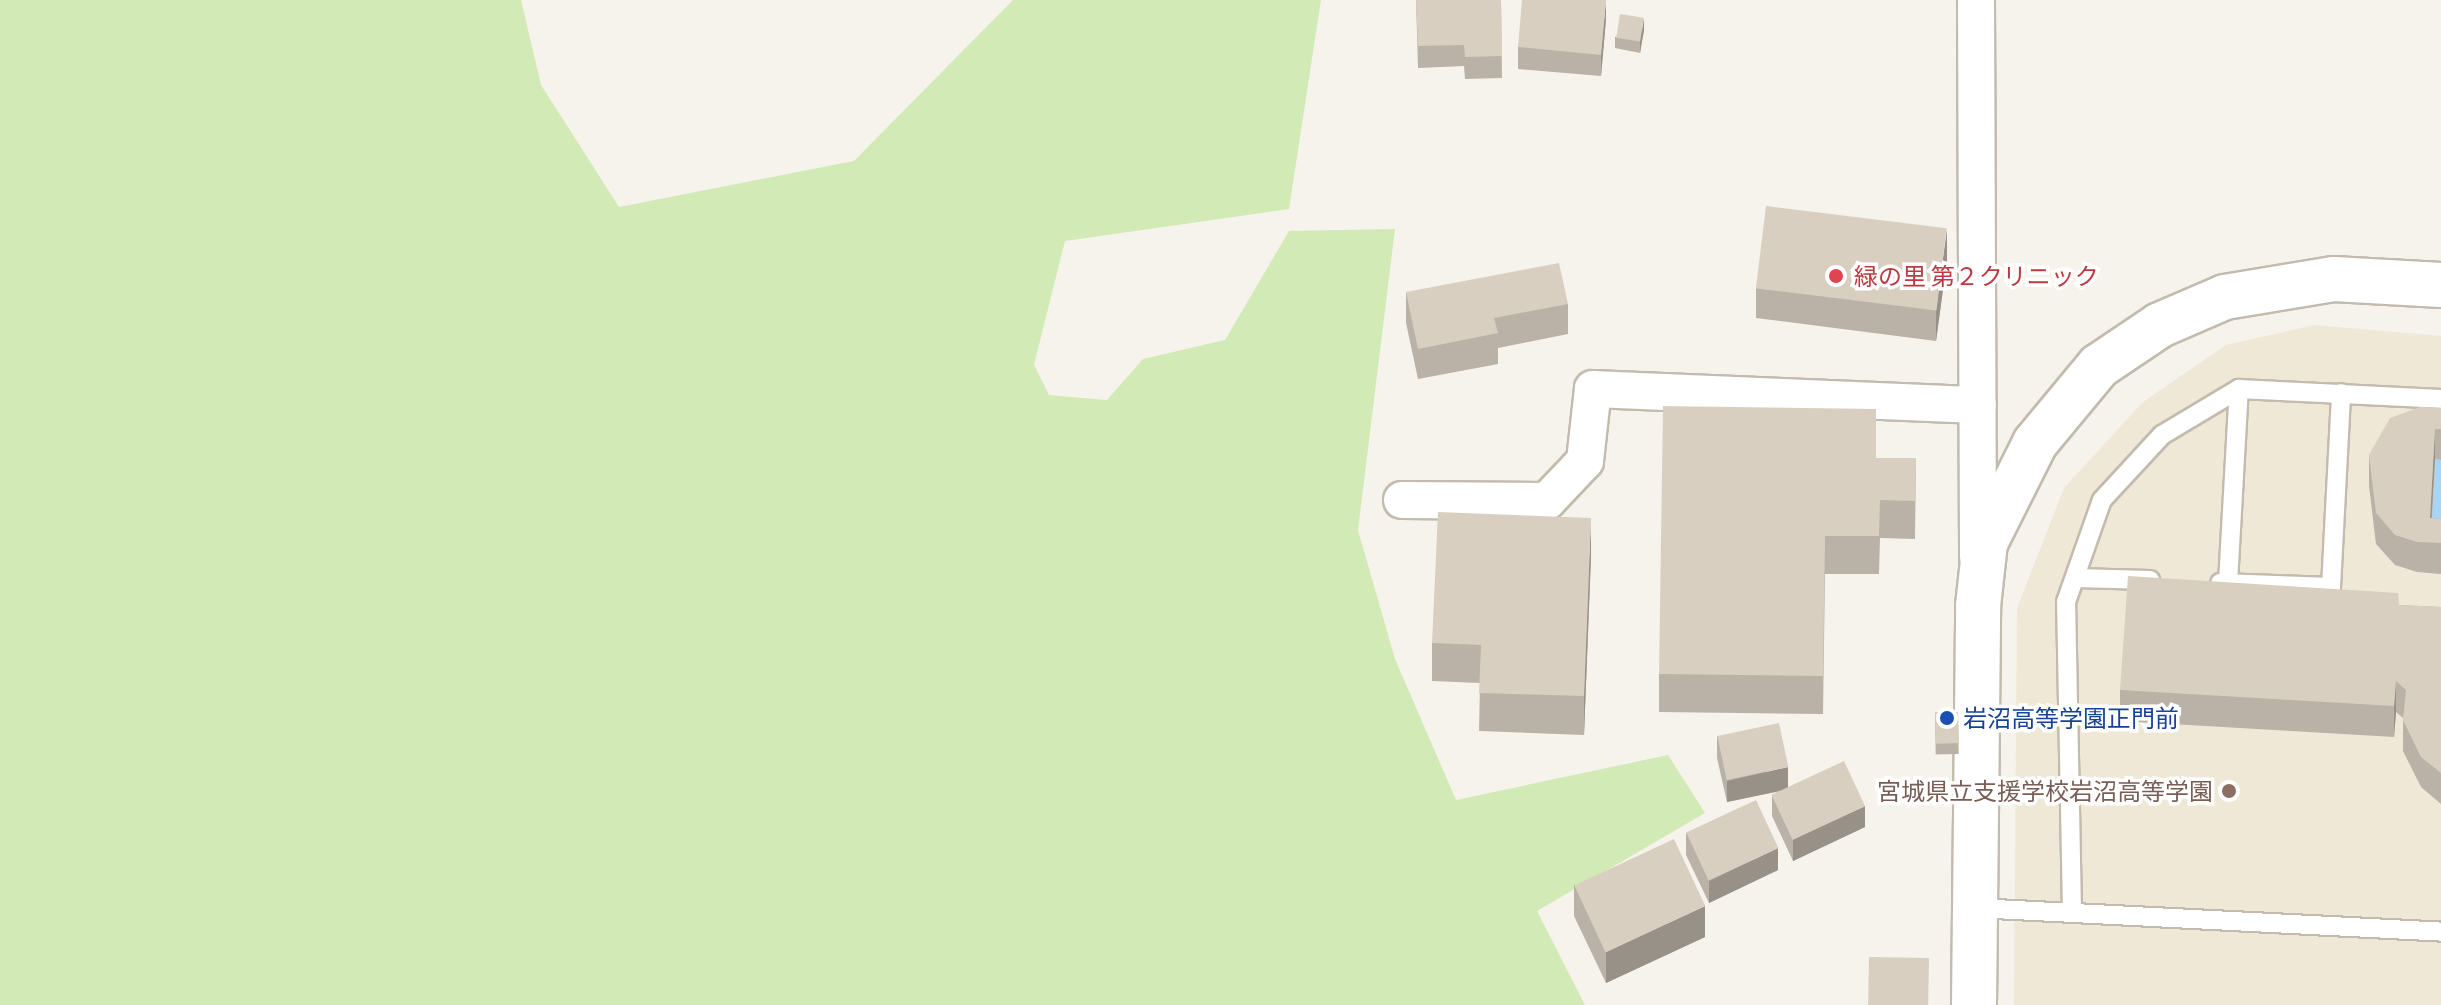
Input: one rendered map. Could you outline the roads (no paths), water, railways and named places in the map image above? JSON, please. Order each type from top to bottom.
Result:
[{"type":"street","points":[[1974,1005],[1978,606],[1976,0]]},
{"type":"street","points":[[1978,606],[1985,543],[2035,443],[2099,366],[2160,325],[2225,297],[2334,279],[2441,285]]},
{"type":"street","points":[[1402,500],[1547,501],[1585,461],[1593,389],[1978,405]]},
{"type":"lane","points":[[2228,583],[2239,389]]},
{"type":"lane","points":[[2072,911],[2066,602],[2102,500],[2162,435],[2239,389],[2441,399]]},
{"type":"lane","points":[[2198,582],[2339,589],[2341,393]]},
{"type":"lane","points":[[2075,578],[2167,581]]},
{"type":"lane","points":[[1975,908],[2441,932]]},
{"type":"water","points":[[2435,459],[2441,460],[2441,549],[2430,549]]},
{"type":"place","name":"緑の里 第２クリニック","points":[[1836,276]]},
{"type":"place","name":"岩沼高等学園正門前","points":[[1947,718]]},
{"type":"place","name":"宮城県立支援学校岩沼高等学園","points":[[2229,791]]}]
